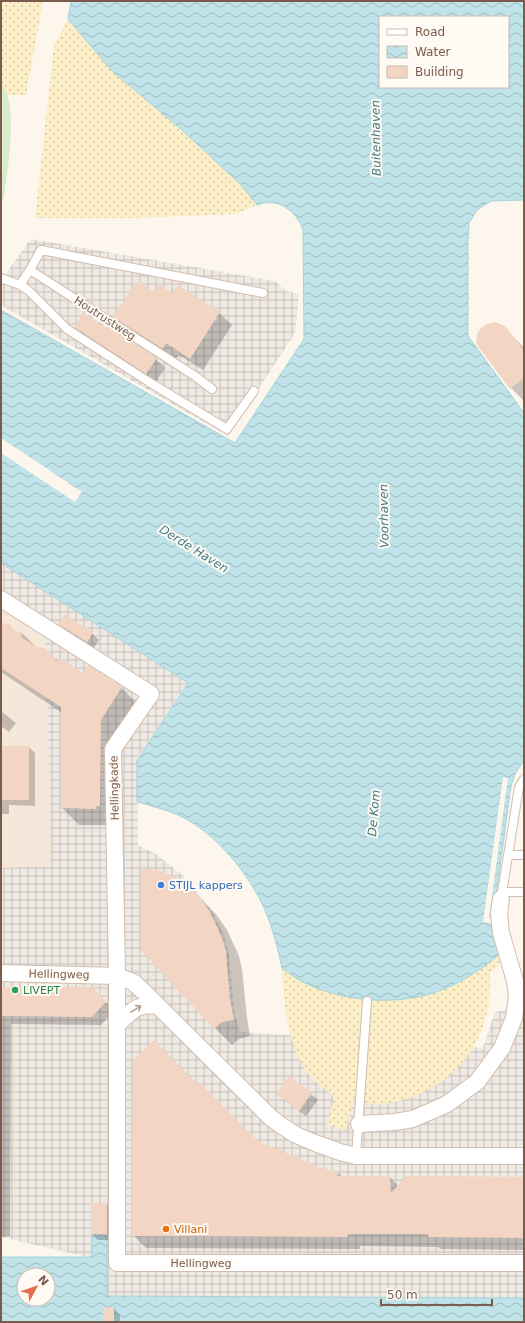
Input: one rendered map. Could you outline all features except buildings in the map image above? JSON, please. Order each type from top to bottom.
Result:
[{"type":"street","name":"Hellingkade","points":[[1,599],[151,694],[113,749],[117,976]]},
{"type":"street","points":[[359,1124],[395,1122],[413,1119],[447,1104],[477,1082],[502,1048],[514,1018],[517,996],[515,981],[501,933],[499,912],[501,896]]},
{"type":"street","name":"Hellingweg","points":[[1,973],[117,976],[133,982],[269,1116],[296,1135],[315,1144],[356,1156],[524,1156]]},
{"type":"street","name":"Hellingweg","points":[[117,976],[117,1263],[524,1263]]},
{"type":"street","points":[[118,1024],[131,1011],[143,1005],[158,1006]]},
{"type":"lane","points":[[20,285],[41,250],[263,293]]},
{"type":"lane","name":"Houtrustweg","points":[[30,270],[195,376],[212,389]]},
{"type":"lane","points":[[1,278],[20,285],[28,290],[67,329],[149,382],[228,429],[254,391]]},
{"type":"lane","points":[[524,778],[519,787],[501,896],[524,892]]},
{"type":"lane","points":[[508,855],[524,855]]},
{"type":"lane","points":[[356,1156],[367,1001]]},
{"type":"shaded area","points":[[31,239],[275,281],[286,291],[299,294],[295,333],[228,436],[1,305],[1,280]]},
{"type":"shaded area","points":[[1,563],[187,683],[137,758],[138,845],[156,854],[182,875],[210,908],[224,934],[229,955],[235,1015],[240,1032],[483,1048],[495,1012],[524,1006],[524,1298],[107,1296],[92,1258],[1,1237],[1,868],[50,866],[51,848],[45,628],[1,592]]},
{"type":"shaded area","points":[[1,567],[185,685],[1,947]]},
{"type":"green space","points":[[1,81],[10,105],[11,137],[8,169],[4,196],[1,205]]},
{"type":"sand","points":[[1,1],[43,1],[26,95],[7,95],[1,81]]},
{"type":"sand","points":[[68,19],[113,72],[182,130],[241,185],[257,205],[235,214],[137,218],[35,218],[54,45]]},
{"type":"sand","points":[[500,954],[503,962],[490,972],[489,1006],[481,1032],[467,1057],[448,1077],[437,1085],[410,1098],[383,1104],[369,1104],[353,1100],[346,1131],[327,1125],[334,1097],[313,1079],[300,1061],[290,1035],[287,1022],[282,968],[303,982],[356,998],[392,1000],[478,970]]},
{"type":"water","points":[[71,1],[524,1],[524,200],[491,201],[477,210],[469,223],[468,336],[524,413],[524,762],[516,772],[511,788],[494,912],[500,954],[464,979],[434,993],[396,1000],[377,1000],[338,995],[300,980],[282,968],[272,928],[267,915],[252,886],[231,857],[206,832],[192,823],[168,811],[137,802],[137,760],[188,683],[1,563],[1,310],[235,443],[304,339],[303,230],[296,217],[291,211],[279,204],[265,203],[257,205],[241,185],[182,130],[113,72],[68,19]]},
{"type":"water","points":[[92,1236],[107,1236],[107,1296],[524,1298],[524,1322],[1,1322],[1,1257],[92,1257]]},
{"type":"pier","points":[[1,438],[82,492],[75,502],[1,453]]},
{"type":"pier","points":[[503,777],[508,778],[489,918],[495,919],[495,924],[483,922]]},
{"type":"place","name":"STIJL kappers","points":[[161,885]]},
{"type":"place","name":"LIVEPT","points":[[15,990]]},
{"type":"place","name":"Villani","points":[[166,1229]]},
{"type":"water label","name":"Buitenhaven","points":[[376,138]]},
{"type":"water label","name":"Voorhaven","points":[[384,516]]},
{"type":"water label","name":"Derde Haven","points":[[194,549]]},
{"type":"water label","name":"De Kom","points":[[374,813]]}]
